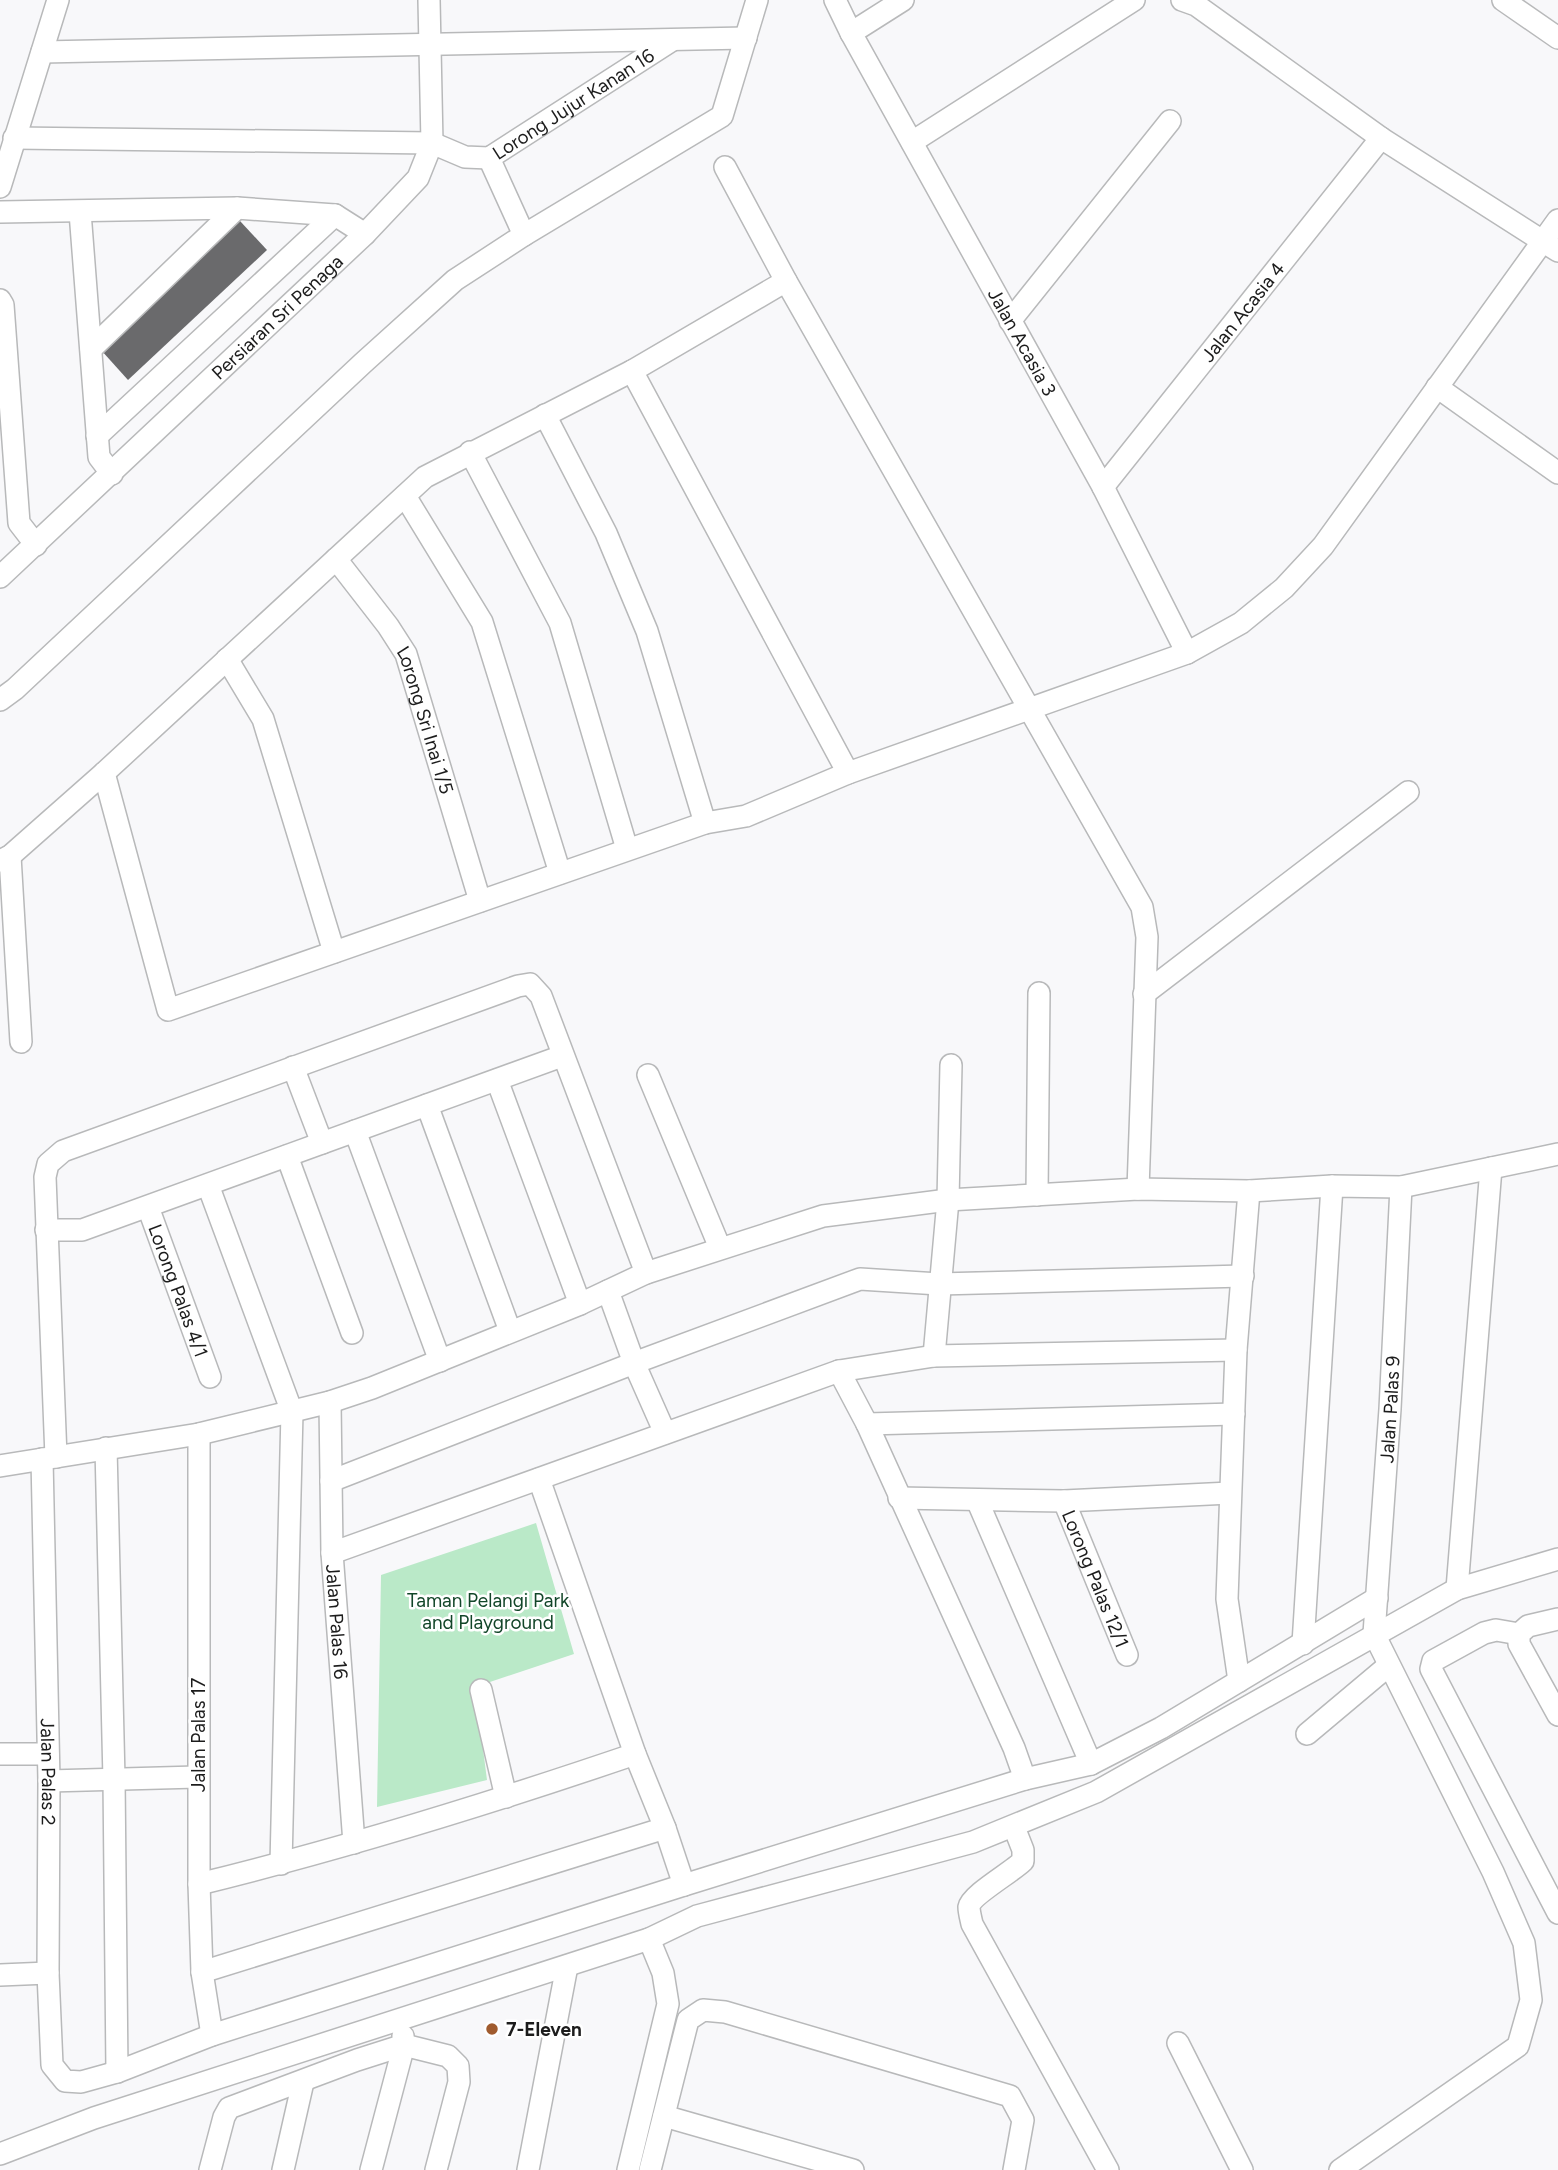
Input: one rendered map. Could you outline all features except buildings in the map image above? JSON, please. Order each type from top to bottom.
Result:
[{"type":"street","points":[[0,187],[58,0]]},
{"type":"street","name":"Persiaran Sri Penaga","points":[[0,578],[365,234],[418,178],[432,143],[429,0]]},
{"type":"street","points":[[0,700],[456,280],[524,235],[722,116],[757,0]]},
{"type":"street","name":"Jalan Acasia 3","points":[[835,0],[1102,487],[1187,653]]},
{"type":"street","points":[[851,33],[902,0]]},
{"type":"street","points":[[912,142],[1135,0]]},
{"type":"street","points":[[1182,0],[1196,5],[1381,138],[1550,246]]},
{"type":"street","points":[[1503,0],[1558,38]]},
{"type":"street","points":[[42,52],[746,38]]},
{"type":"street","name":"Lorong Jujur Kanan 16","points":[[432,143],[464,157],[489,158],[672,40]]},
{"type":"street","points":[[1010,321],[1170,121]]},
{"type":"street","points":[[14,138],[432,143]]},
{"type":"street","name":"Jalan Acasia 4","points":[[1102,487],[1381,138]]},
{"type":"street","points":[[489,158],[524,235]]},
{"type":"street","points":[[725,167],[786,281],[1142,907],[1147,937],[1138,1189]]},
{"type":"street","points":[[0,212],[237,208],[335,215],[365,234]]},
{"type":"street","points":[[91,349],[237,208]]},
{"type":"street","points":[[80,212],[99,457],[112,474]]},
{"type":"street","points":[[97,436],[335,215]]},
{"type":"street","points":[[104,773],[168,1010],[705,822],[746,816],[848,773],[1187,653],[1241,623],[1284,588],[1315,555],[1359,499],[1437,387],[1550,246],[1558,220]]},
{"type":"street","points":[[22,1042],[5,858],[104,773],[425,477],[632,371],[786,281]]},
{"type":"street","points":[[0,300],[3,305],[19,523],[36,545]]},
{"type":"street","points":[[632,371],[848,773]]},
{"type":"street","points":[[1437,387],[1558,472]]},
{"type":"street","points":[[545,415],[606,533],[647,631],[705,822]]},
{"type":"street","points":[[470,452],[560,623],[628,849]]},
{"type":"street","points":[[405,496],[482,622],[560,873]]},
{"type":"street","name":"Lorong Sri Inai 1/5","points":[[337,559],[406,654],[480,901]]},
{"type":"street","points":[[227,659],[263,719],[334,952]]},
{"type":"street","points":[[1144,994],[1408,792]]},
{"type":"street","points":[[322,1143],[293,1067],[530,984],[541,996],[646,1273]]},
{"type":"street","points":[[1037,1195],[1039,993]]},
{"type":"street","points":[[46,1230],[82,1230],[562,1056]]},
{"type":"street","points":[[934,1356],[948,1200],[951,1065]]},
{"type":"street","name":"Jalan Palas 2","points":[[117,2072],[81,2082],[65,2081],[52,2064],[48,1973],[49,1458],[45,1177],[48,1164],[63,1151],[293,1067]]},
{"type":"street","points":[[648,1075],[720,1248]]},
{"type":"street","points":[[497,1080],[580,1304]]},
{"type":"street","points":[[427,1105],[510,1331]]},
{"type":"street","points":[[355,1131],[440,1360]]},
{"type":"street","points":[[0,1466],[199,1434],[330,1402],[580,1304],[646,1273],[823,1216],[948,1200],[1138,1189],[1249,1191],[1332,1185],[1401,1187],[1558,1154]]},
{"type":"street","points":[[287,1156],[352,1333]]},
{"type":"street","points":[[1457,1589],[1491,1168]]},
{"type":"street","points":[[208,1185],[292,1412],[281,1864]]},
{"type":"street","points":[[1303,1644],[1332,1185]]},
{"type":"street","name":"Jalan Palas 9","points":[[1374,1634],[1390,1409],[1401,1187]]},
{"type":"street","points":[[1239,1681],[1227,1599],[1236,1350],[1249,1191]]},
{"type":"street","name":"Lorong Palas 4/1","points":[[148,1207],[210,1377]]},
{"type":"street","points":[[331,1481],[634,1363],[860,1279],[939,1284],[1244,1276]]},
{"type":"street","points":[[608,1290],[634,1363],[665,1433]]},
{"type":"street","points":[[332,1553],[839,1371],[934,1356],[1236,1350]]},
{"type":"street","points":[[839,1371],[867,1424],[1014,1748],[1025,1780]]},
{"type":"street","name":"Jalan Palas 16","points":[[330,1402],[332,1553],[354,1843]]},
{"type":"street","points":[[867,1424],[1234,1414]]},
{"type":"street","name":"Jalan Palas 17","points":[[199,1434],[199,1884],[202,1972],[212,2035]]},
{"type":"street","points":[[106,1448],[114,1779],[117,2072],[212,2035],[684,1885],[1025,1780],[1091,1764],[1161,1728],[1377,1598]]},
{"type":"street","points":[[539,1479],[684,1885]]},
{"type":"street","points":[[899,1498],[1064,1501],[1230,1493]]},
{"type":"street","points":[[977,1500],[1091,1764]]},
{"type":"street","name":"Lorong Palas 12/1","points":[[1064,1501],[1127,1655]]},
{"type":"street","points":[[0,2154],[94,2118],[649,1940],[697,1916],[972,1842],[1014,1827],[1097,1792],[1457,1589],[1558,1559]]},
{"type":"street","points":[[1558,1619],[1528,1626],[1519,1634],[1519,1644],[1558,1715]]},
{"type":"street","points":[[1519,1634],[1496,1630],[1484,1633],[1433,1661],[1431,1669],[1553,1889],[1558,1913]]},
{"type":"street","points":[[1340,2170],[1518,2046],[1531,2000],[1524,1943],[1493,1872],[1374,1634]]},
{"type":"street","points":[[1307,1734],[1388,1665]]},
{"type":"street","points":[[481,1690],[506,1797]]},
{"type":"street","points":[[0,1754],[48,1754]]},
{"type":"street","points":[[199,1884],[354,1843],[635,1754]]},
{"type":"street","points":[[49,1781],[197,1777]]},
{"type":"street","points":[[1014,1827],[1023,1850],[1023,1861],[1012,1873],[974,1897],[969,1906],[972,1924],[1108,2170]]},
{"type":"street","points":[[202,1972],[665,1828]]},
{"type":"street","points":[[628,2170],[668,2004],[663,1973],[649,1940]]},
{"type":"street","points":[[528,2170],[567,1966]]},
{"type":"street","points":[[0,1975],[48,1973]]},
{"type":"street","points":[[650,2170],[688,2020],[703,2010],[725,2012],[1010,2096],[1024,2120],[1014,2170]]},
{"type":"street","points":[[372,2170],[404,2045],[401,2019]]},
{"type":"street","points":[[1178,2043],[1242,2170]]},
{"type":"street","points":[[210,2170],[224,2117],[229,2108],[404,2045],[448,2056],[458,2066],[459,2082],[436,2170]]},
{"type":"street","points":[[283,2170],[303,2082]]},
{"type":"street","points":[[664,2116],[853,2170]]},
{"type":"green space","name":"Taman Pelangi Park and Playground","points":[[536,1523],[574,1654],[475,1687],[487,1780],[377,1807],[381,1575]]},
{"type":"place","name":"7-Eleven","points":[[492,2029]]}]
